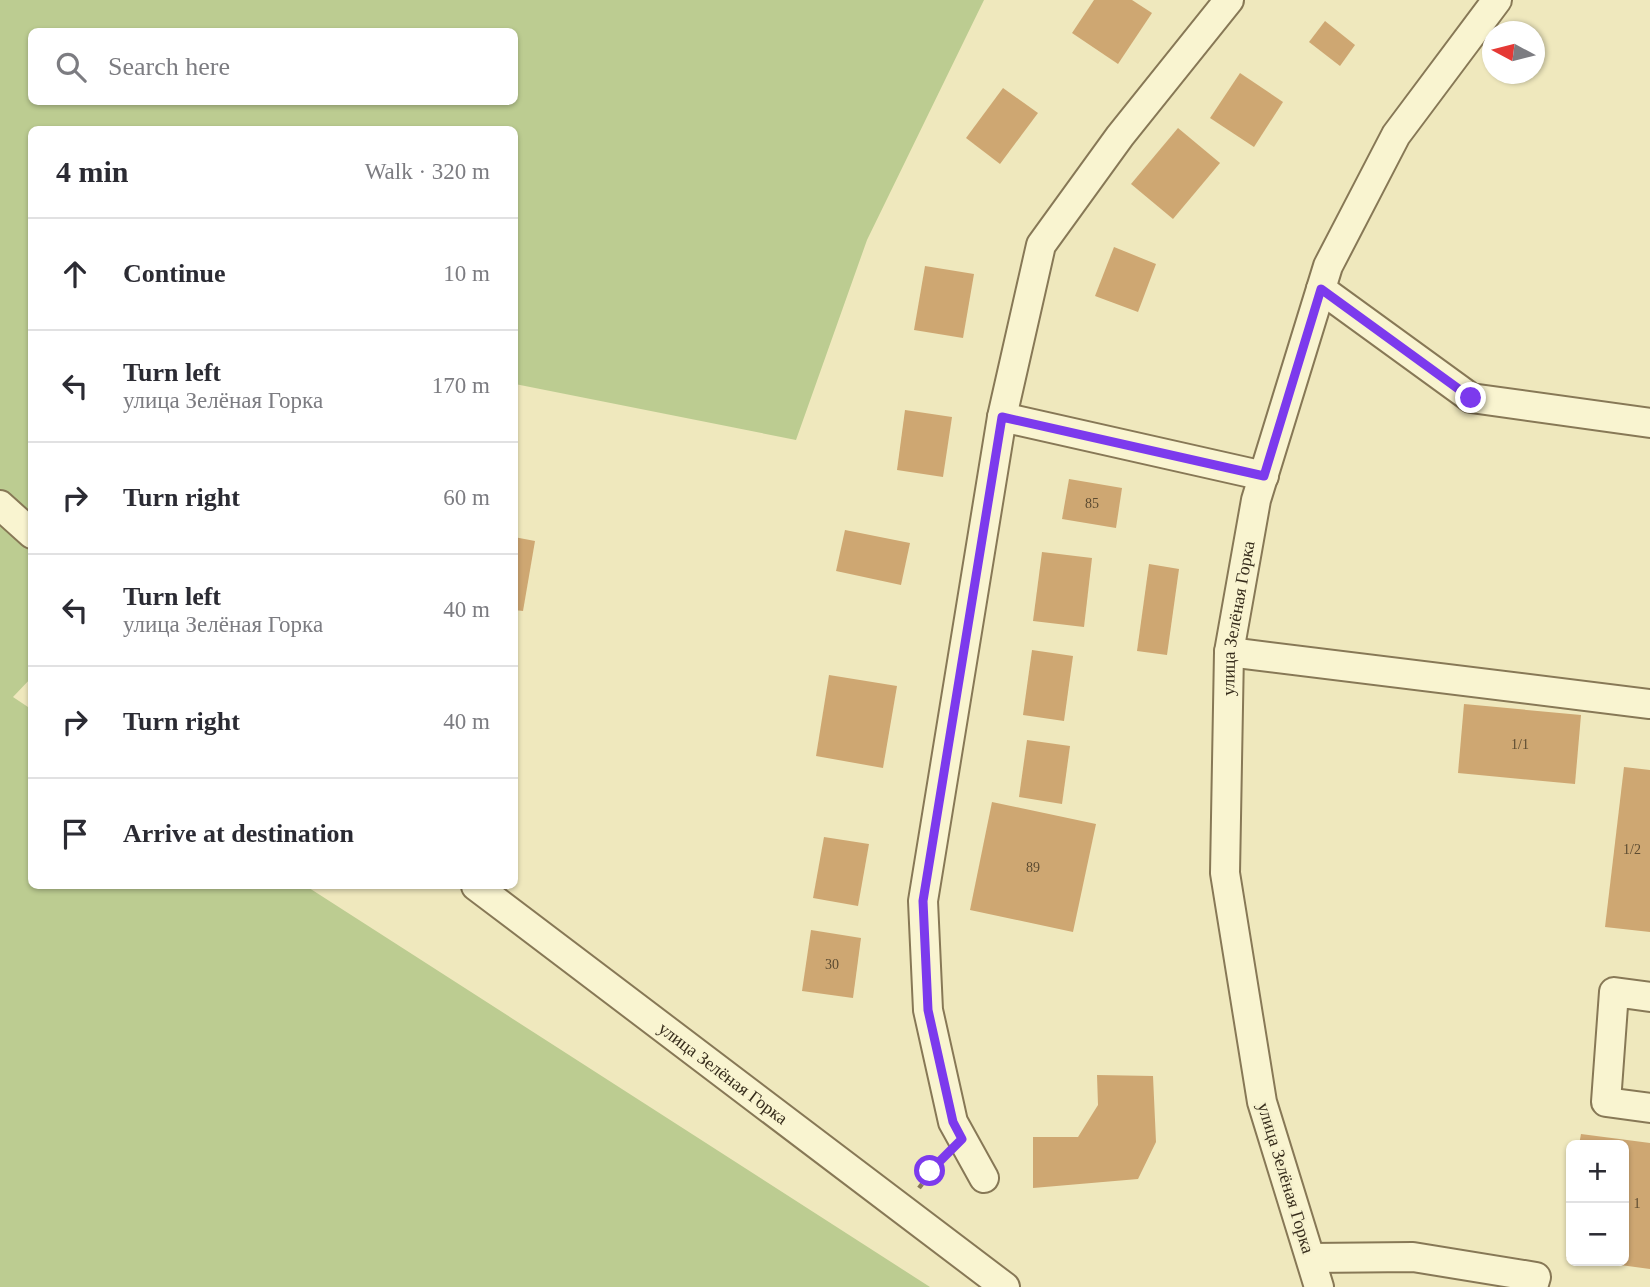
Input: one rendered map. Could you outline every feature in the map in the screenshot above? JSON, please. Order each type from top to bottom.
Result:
[{"type":"street","points":[[984,1178],[953,1122],[928,1010],[923,901],[1002,417],[1041,245],[1120,136],[1229,0]]},
{"type":"street","name":"улица Зелёная Горка","points":[[1320,1287],[1262,1102],[1225,873],[1229,652],[1256,500],[1328,266],[1396,135],[1497,0]]},
{"type":"street","points":[[1321,289],[1471,398],[1650,423]]},
{"type":"street","points":[[1002,417],[1264,476]]},
{"type":"street","points":[[0,505],[28,530]]},
{"type":"street","points":[[1229,652],[1650,704]]},
{"type":"street","name":"улица Зелёная Горка","points":[[479,889],[1005,1287]]},
{"type":"street","points":[[1650,997],[1614,992],[1606,1102],[1650,1108]]},
{"type":"street","points":[[1311,1258],[1413,1256],[1536,1277],[1533,1287]]},
{"type":"path","points":[[905,1212],[930,1171],[962,1139]]},
{"type":"green space","points":[[0,0],[984,0],[867,240],[796,440],[518,385],[518,126],[28,126],[28,681],[13,697],[28,707],[28,889],[311,889],[930,1287],[0,1287]]},
{"type":"building","points":[[1094,0],[1132,0],[1152,13],[1118,64],[1072,33]]},
{"type":"building","points":[[1325,21],[1355,45],[1340,66],[1309,42]]},
{"type":"building","points":[[1240,73],[1283,102],[1254,147],[1210,118]]},
{"type":"building","points":[[1003,88],[1038,113],[1000,164],[966,138]]},
{"type":"building","points":[[1178,128],[1220,163],[1173,219],[1131,184]]},
{"type":"building","points":[[1114,247],[1156,264],[1138,312],[1095,296]]},
{"type":"building","points":[[925,266],[974,274],[963,338],[914,330]]},
{"type":"building","points":[[905,410],[952,417],[943,477],[897,470]]},
{"type":"building","points":[[1069,479],[1122,488],[1116,528],[1062,519]]},
{"type":"building","points":[[845,530],[910,543],[901,585],[836,571]]},
{"type":"building","points":[[518,538],[535,541],[523,611],[518,610]]},
{"type":"building","points":[[1042,552],[1092,558],[1084,627],[1033,621]]},
{"type":"building","points":[[1149,564],[1179,569],[1167,655],[1137,651]]},
{"type":"building","points":[[1032,650],[1073,656],[1064,721],[1023,715]]},
{"type":"building","points":[[829,675],[897,686],[883,768],[816,756]]},
{"type":"building","points":[[1464,704],[1581,715],[1575,784],[1458,773]]},
{"type":"building","points":[[1027,740],[1070,746],[1062,804],[1019,797]]},
{"type":"building","points":[[1624,767],[1650,770],[1650,932],[1605,927]]},
{"type":"building","points":[[992,802],[1096,824],[1073,932],[970,910]]},
{"type":"building","points":[[824,837],[869,844],[858,906],[813,898]]},
{"type":"building","points":[[811,930],[861,938],[853,998],[802,991]]},
{"type":"building","points":[[1097,1075],[1153,1076],[1156,1142],[1138,1179],[1033,1188],[1033,1137],[1078,1137],[1098,1105]]},
{"type":"building","points":[[1581,1134],[1627,1140],[1580,1140]]},
{"type":"building","points":[[1629,1140],[1650,1143],[1650,1269],[1628,1266]]},
{"type":"route","points":[[930,1171],[962,1139],[953,1122],[928,1010],[923,901],[1002,417],[1264,476],[1321,289],[1407,355],[1471,398]]}]
